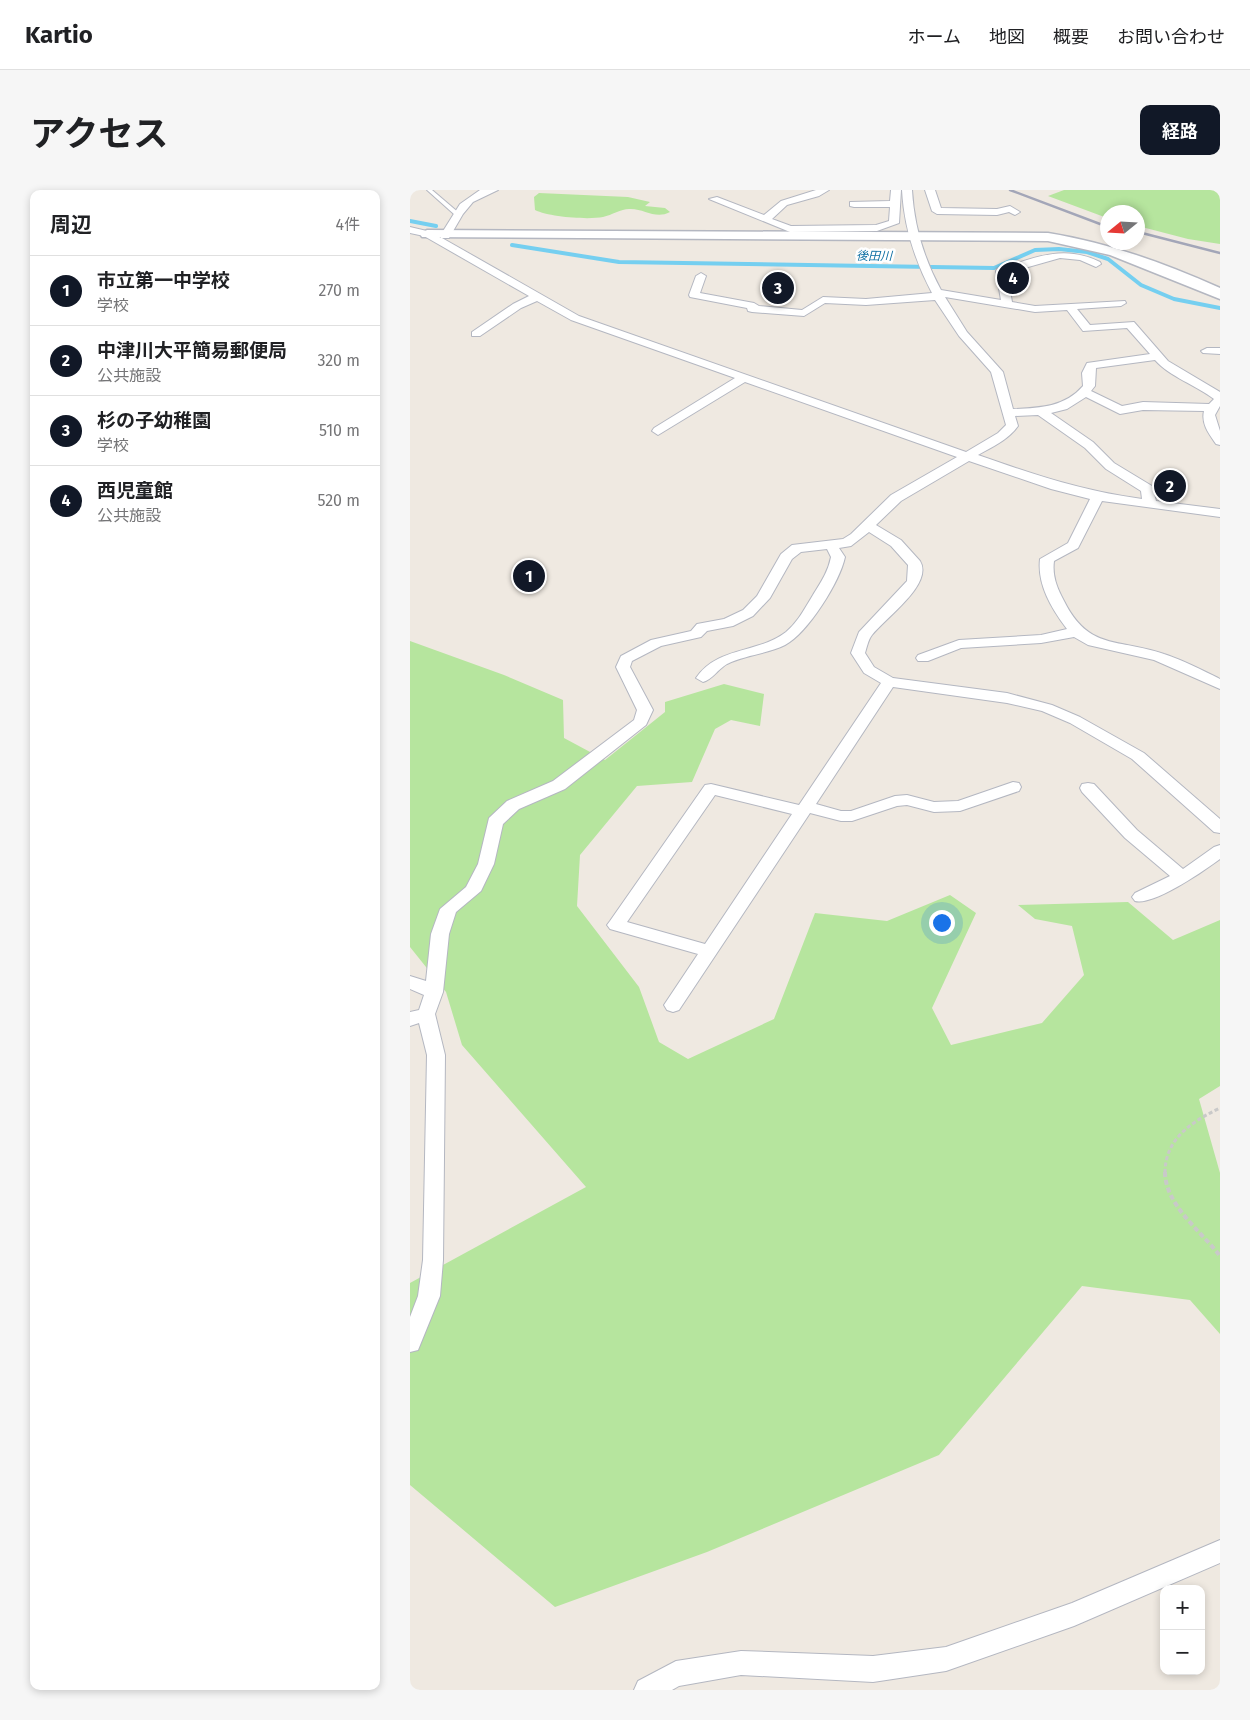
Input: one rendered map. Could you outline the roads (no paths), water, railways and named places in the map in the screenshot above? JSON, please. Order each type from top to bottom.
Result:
[{"type":"street","points":[[445,236],[463,204],[486,191],[493,190]]},
{"type":"street","points":[[766,219],[784,204],[824,190]]},
{"type":"street","points":[[714,199],[790,229],[877,228],[894,223],[896,190]]},
{"type":"street","points":[[410,1343],[428,1296],[433,1260],[436,1055],[418,1016],[434,992],[440,934],[449,909],[473,891],[486,864],[495,822],[513,805],[559,785],[641,722],[645,716],[643,703],[623,668],[626,659],[656,643],[696,634],[702,627],[738,619],[763,598],[786,557],[796,548],[846,543],[856,537],[896,498],[1002,436],[1012,426],[1007,413],[1000,377],[964,336],[938,294],[912,236],[907,204],[907,190]]},
{"type":"street","points":[[930,190],[937,212],[997,212],[1010,209],[1015,212]]},
{"type":"street","points":[[854,204],[895,204]]},
{"type":"street","points":[[410,230],[445,236],[1020,236],[1078,242],[1105,248],[1151,263],[1220,294]]},
{"type":"street","points":[[410,243],[427,234]]},
{"type":"street","points":[[427,234],[575,318],[745,378],[1056,486],[1098,497],[1220,513]]},
{"type":"street","points":[[1007,305],[1001,271],[1042,257],[1061,255],[1078,256],[1096,264]]},
{"type":"street","points":[[701,276],[694,295],[754,306],[752,309],[804,313],[823,300],[839,302],[896,300],[938,294],[1034,309],[1121,303]]},
{"type":"street","points":[[476,334],[518,306],[539,296]]},
{"type":"street","points":[[1070,308],[1087,329],[1130,324],[1157,356],[1176,372],[1203,385],[1217,402]]},
{"type":"street","points":[[1207,351],[1220,351]]},
{"type":"street","points":[[1007,413],[1042,412],[1068,405],[1085,392],[1089,386],[1088,373],[1091,365],[1157,356]]},
{"type":"street","points":[[658,431],[745,378]]},
{"type":"street","points":[[1085,392],[1120,410],[1143,406],[1217,402]]},
{"type":"street","points":[[1217,402],[1209,413],[1211,428],[1220,441]]},
{"type":"street","points":[[1042,412],[1089,445],[1110,466],[1147,489],[1150,505]]},
{"type":"street","points":[[1098,497],[1073,545],[1047,558],[1044,573],[1064,620],[1075,632],[1092,642],[1150,654],[1220,685]]},
{"type":"street","points":[[867,525],[896,543],[916,564],[914,582],[864,635],[858,653],[869,670],[889,682],[926,689],[1007,698],[1054,711],[1138,756],[1220,828]]},
{"type":"street","points":[[704,678],[710,668],[718,662],[775,644],[796,630],[807,618],[836,568],[838,557],[831,545]]},
{"type":"street","points":[[924,658],[959,644],[1041,639],[1075,632]]},
{"type":"street","points":[[673,1006],[889,682]]},
{"type":"street","points":[[709,951],[616,925],[711,789],[804,809],[841,816],[852,816],[895,801],[907,800],[934,808],[960,806],[1013,786]]},
{"type":"street","points":[[1088,788],[1131,834],[1182,877]]},
{"type":"street","points":[[1141,897],[1194,872],[1220,851]]},
{"type":"street","points":[[410,982],[434,992]]},
{"type":"street","points":[[647,1690],[676,1674],[741,1663],[873,1669],[946,1659],[1074,1614],[1220,1551]]},
{"type":"lane","points":[[429,190],[458,214]]},
{"type":"waterway","name":"後田川","points":[[410,221],[436,226]]},
{"type":"waterway","name":"後田川","points":[[512,245],[619,262],[994,268],[1035,250],[1059,249],[1087,252],[1108,259],[1141,285],[1174,299],[1220,308]]},
{"type":"railway","points":[[1010,190],[1100,224]]},
{"type":"railway","points":[[1145,234],[1220,253]]},
{"type":"place","name":"西児童館","points":[[1013,278]]},
{"type":"place","name":"杉の子幼稚園","points":[[778,288]]},
{"type":"place","name":"中津川大平簡易郵便局","points":[[1170,486]]},
{"type":"place","name":"市立第一中学校","points":[[529,576]]}]
